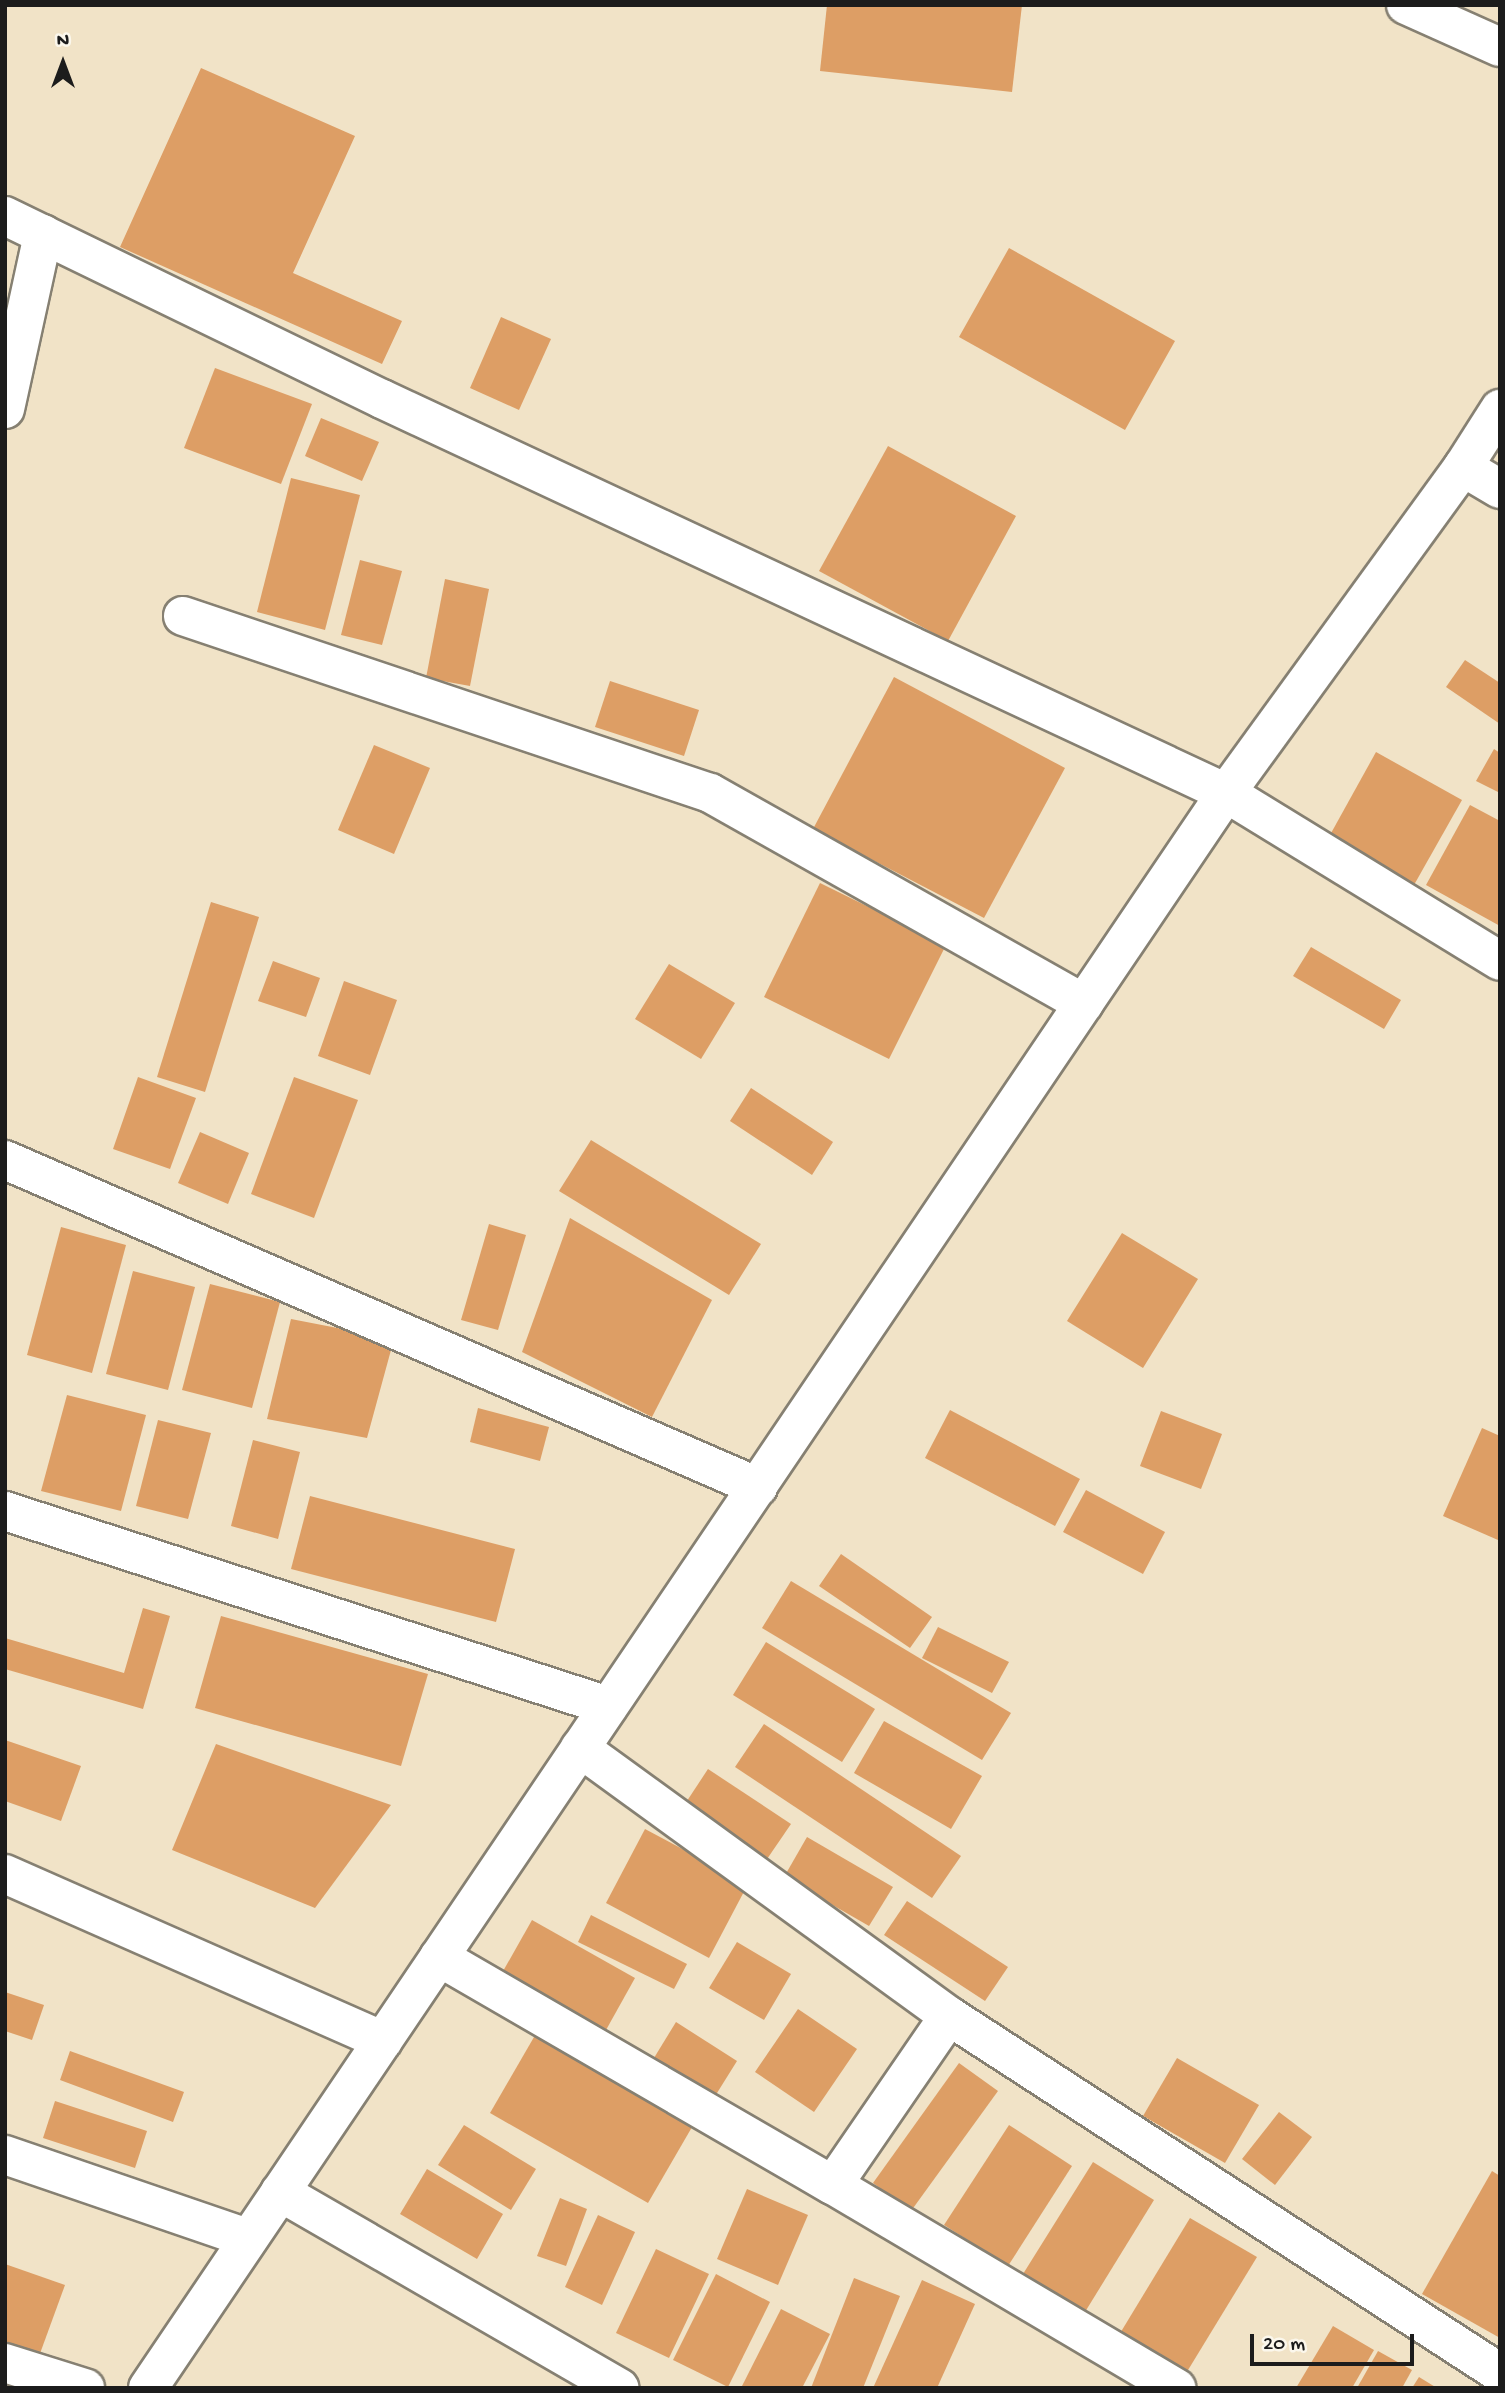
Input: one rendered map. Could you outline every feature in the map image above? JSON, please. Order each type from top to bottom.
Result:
[{"type":"street","points":[[1406,5],[1500,47]]},
{"type":"street","points":[[5,216],[382,400],[1226,793],[1500,961]]},
{"type":"street","points":[[5,409],[43,234]]},
{"type":"street","points":[[148,2388],[1226,793],[1463,467],[1500,409]]},
{"type":"street","points":[[1463,467],[1500,489]]},
{"type":"street","points":[[183,616],[710,793],[1084,1004]]},
{"type":"street","points":[[5,1160],[758,1487]]},
{"type":"street","points":[[5,1511],[608,1706]]},
{"type":"street","points":[[580,1748],[948,2016],[1500,2373]]},
{"type":"street","points":[[5,1874],[383,2040]]},
{"type":"street","points":[[439,1957],[1176,2388]]},
{"type":"street","points":[[833,2185],[948,2016]]},
{"type":"street","points":[[5,2155],[248,2238]]},
{"type":"street","points":[[280,2192],[597,2382]]},
{"type":"street","points":[[5,2363],[85,2388]]},
{"type":"building","points":[[827,5],[1022,5],[1012,92],[820,71]]},
{"type":"building","points":[[201,68],[355,136],[293,273],[402,321],[382,364],[120,247]]},
{"type":"building","points":[[1009,248],[1175,341],[1125,430],[959,337]]},
{"type":"building","points":[[501,317],[551,339],[519,410],[470,388]]},
{"type":"building","points":[[215,368],[312,404],[281,484],[184,448]]},
{"type":"building","points":[[321,418],[379,442],[362,481],[305,456]]},
{"type":"building","points":[[888,446],[1016,516],[948,641],[819,571]]},
{"type":"building","points":[[291,478],[360,495],[325,630],[257,612]]},
{"type":"building","points":[[360,560],[402,571],[382,645],[341,635]]},
{"type":"building","points":[[445,579],[489,589],[470,686],[426,678]]},
{"type":"building","points":[[1465,660],[1500,683],[1500,724],[1446,687]]},
{"type":"building","points":[[894,677],[1065,768],[984,918],[813,829]]},
{"type":"building","points":[[610,681],[699,710],[684,756],[595,727]]},
{"type":"building","points":[[374,745],[430,768],[394,854],[338,830]]},
{"type":"building","points":[[1494,749],[1500,753],[1500,793],[1476,781]]},
{"type":"building","points":[[1376,752],[1462,800],[1410,892],[1325,844]]},
{"type":"building","points":[[1470,805],[1500,821],[1500,926],[1426,885]]},
{"type":"building","points":[[820,883],[946,945],[889,1059],[764,997]]},
{"type":"building","points":[[211,902],[259,917],[205,1092],[157,1077]]},
{"type":"building","points":[[1311,947],[1401,1000],[1384,1029],[1293,976]]},
{"type":"building","points":[[273,961],[320,978],[306,1017],[258,1001]]},
{"type":"building","points":[[669,964],[735,1003],[701,1059],[635,1019]]},
{"type":"building","points":[[344,981],[397,1000],[370,1075],[318,1056]]},
{"type":"building","points":[[138,1077],[196,1098],[170,1169],[113,1149]]},
{"type":"building","points":[[294,1077],[358,1100],[314,1218],[251,1194]]},
{"type":"building","points":[[751,1088],[833,1142],[812,1175],[730,1121]]},
{"type":"building","points":[[200,1132],[249,1153],[228,1204],[178,1183]]},
{"type":"building","points":[[591,1140],[761,1244],[729,1295],[559,1191]]},
{"type":"building","points":[[570,1218],[712,1300],[652,1417],[522,1352]]},
{"type":"building","points":[[489,1224],[526,1235],[498,1330],[461,1320]]},
{"type":"building","points":[[61,1227],[126,1245],[92,1373],[27,1355]]},
{"type":"building","points":[[1122,1233],[1198,1279],[1143,1368],[1067,1321]]},
{"type":"building","points":[[133,1271],[195,1287],[168,1390],[106,1374]]},
{"type":"building","points":[[210,1284],[280,1302],[252,1408],[182,1390]]},
{"type":"building","points":[[291,1319],[394,1339],[367,1438],[267,1419]]},
{"type":"building","points":[[67,1395],[146,1415],[121,1511],[41,1491]]},
{"type":"building","points":[[478,1408],[549,1427],[540,1461],[470,1442]]},
{"type":"building","points":[[950,1410],[1080,1479],[1055,1526],[925,1458]]},
{"type":"building","points":[[1161,1411],[1222,1434],[1201,1489],[1140,1466]]},
{"type":"building","points":[[158,1420],[211,1433],[188,1519],[136,1506]]},
{"type":"building","points":[[1482,1428],[1500,1436],[1498,1540],[1443,1516]]},
{"type":"building","points":[[253,1440],[300,1452],[278,1539],[231,1526]]},
{"type":"building","points":[[1086,1490],[1165,1532],[1143,1574],[1063,1532]]},
{"type":"building","points":[[310,1496],[515,1549],[496,1622],[291,1569]]},
{"type":"building","points":[[841,1554],[932,1617],[910,1648],[819,1586]]},
{"type":"building","points":[[791,1581],[1011,1713],[982,1760],[762,1628]]},
{"type":"building","points":[[143,1608],[170,1616],[143,1709],[5,1669],[5,1638],[124,1673]]},
{"type":"building","points":[[221,1616],[428,1674],[401,1766],[195,1708]]},
{"type":"building","points":[[938,1627],[1009,1662],[992,1693],[922,1658]]},
{"type":"building","points":[[766,1642],[875,1709],[842,1762],[733,1695]]},
{"type":"building","points":[[884,1721],[982,1776],[951,1829],[854,1773]]},
{"type":"building","points":[[764,1724],[961,1856],[932,1898],[735,1767]]},
{"type":"building","points":[[5,1740],[81,1766],[61,1821],[5,1801]]},
{"type":"building","points":[[216,1744],[391,1805],[315,1908],[172,1850]]},
{"type":"building","points":[[708,1769],[791,1824],[765,1862],[683,1807]]},
{"type":"building","points":[[645,1829],[748,1884],[709,1958],[606,1903]]},
{"type":"building","points":[[807,1837],[893,1887],[869,1926],[784,1877]]},
{"type":"building","points":[[907,1901],[1008,1967],[985,2001],[884,1935]]},
{"type":"building","points":[[591,1915],[687,1964],[674,1989],[578,1942]]},
{"type":"building","points":[[532,1920],[635,1978],[606,2030],[502,1973]]},
{"type":"building","points":[[737,1942],[791,1974],[764,2020],[709,1988]]},
{"type":"building","points":[[5,1992],[44,2005],[32,2040],[5,2031]]},
{"type":"building","points":[[798,2009],[857,2049],[814,2112],[755,2072]]},
{"type":"building","points":[[676,2022],[737,2061],[707,2109],[646,2071]]},
{"type":"building","points":[[541,2025],[699,2115],[648,2203],[490,2113]]},
{"type":"building","points":[[70,2051],[184,2092],[173,2122],[60,2080]]},
{"type":"building","points":[[1177,2058],[1259,2105],[1225,2163],[1143,2116]]},
{"type":"building","points":[[959,2063],[998,2091],[911,2211],[873,2183]]},
{"type":"building","points":[[55,2101],[147,2131],[135,2168],[43,2138]]},
{"type":"building","points":[[1279,2112],[1312,2137],[1275,2185],[1242,2159]]},
{"type":"building","points":[[464,2125],[536,2169],[511,2210],[438,2165]]},
{"type":"building","points":[[1009,2125],[1072,2166],[1008,2266],[944,2225]]},
{"type":"building","points":[[1093,2162],[1154,2200],[1085,2312],[1023,2274]]},
{"type":"building","points":[[427,2169],[503,2214],[477,2259],[400,2214]]},
{"type":"building","points":[[1492,2171],[1500,2176],[1500,2338],[1422,2294]]},
{"type":"building","points":[[747,2189],[808,2215],[778,2285],[717,2259]]},
{"type":"building","points":[[560,2198],[587,2209],[566,2266],[537,2256]]},
{"type":"building","points":[[598,2215],[635,2232],[602,2305],[565,2287]]},
{"type":"building","points":[[1190,2218],[1257,2257],[1185,2375],[1119,2335]]},
{"type":"building","points":[[656,2249],[709,2274],[669,2358],[616,2333]]},
{"type":"building","points":[[5,2264],[65,2285],[38,2359],[5,2347]]},
{"type":"building","points":[[716,2274],[770,2302],[728,2387],[673,2360]]},
{"type":"building","points":[[854,2278],[900,2296],[863,2388],[811,2388]]},
{"type":"building","points":[[922,2280],[975,2304],[937,2388],[873,2388]]},
{"type":"building","points":[[781,2309],[830,2334],[802,2388],[741,2388]]},
{"type":"building","points":[[1333,2326],[1374,2350],[1352,2388],[1296,2388]]},
{"type":"building","points":[[1378,2351],[1412,2370],[1402,2388],[1357,2388]]},
{"type":"building","points":[[1419,2377],[1437,2388],[1412,2388]]}]
